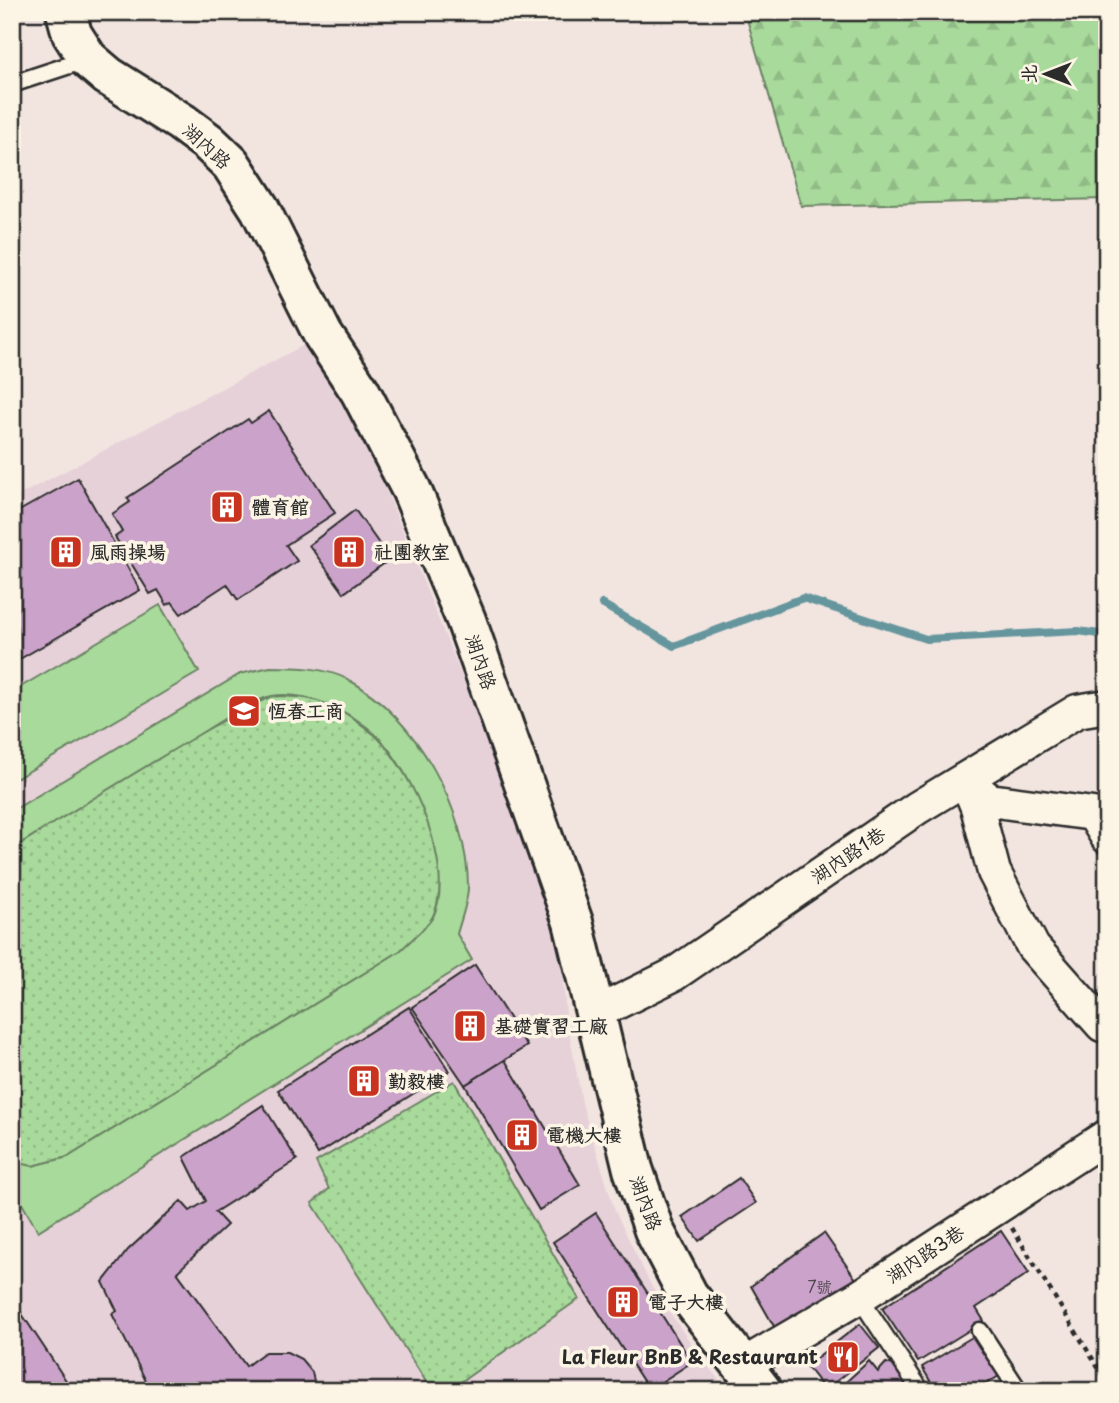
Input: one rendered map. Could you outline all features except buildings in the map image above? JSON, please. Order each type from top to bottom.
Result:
[{"type":"street","name":"湖內路","points":[[66,12],[72,34],[88,59],[108,76],[181,122],[231,164],[260,209],[323,335],[360,391],[411,489],[466,620],[573,922],[621,1113],[632,1169],[654,1230],[688,1295],[751,1378]]},
{"type":"street","name":"湖內路1巷","points":[[594,1014],[673,975],[917,808],[1077,711],[1107,706]]},
{"type":"street","points":[[966,780],[989,800],[1093,814],[1107,838]]},
{"type":"street","points":[[966,780],[977,807],[994,872],[1033,947],[1102,1025]]},
{"type":"street","name":"湖內路3巷","points":[[751,1378],[859,1297],[999,1206],[1104,1145]]},
{"type":"lane","points":[[12,84],[88,59]]},
{"type":"lane","points":[[859,1297],[921,1391]]},
{"type":"lane","points":[[980,1331],[1019,1391]]},
{"type":"path","points":[[999,1206],[1107,1382]]},
{"type":"shaded area","name":"恆春工商","points":[[323,335],[556,908],[566,1015],[583,1107],[615,1211],[651,1285],[701,1358],[728,1391],[12,1391],[12,499]]},
{"type":"green space","points":[[745,12],[1107,12],[1107,199],[801,206]]},
{"type":"green space","points":[[160,605],[199,672],[12,781],[12,692]]},
{"type":"green space","points":[[270,667],[320,670],[349,680],[373,696],[396,717],[416,742],[434,769],[459,828],[466,858],[468,887],[466,905],[457,934],[472,960],[38,1231],[21,1202],[12,1202],[12,1162],[33,1166],[68,1157],[400,951],[433,917],[439,897],[435,848],[417,797],[404,773],[391,753],[368,728],[329,705],[300,696],[272,696],[243,708],[12,849],[12,811],[240,674]]},
{"type":"green space","points":[[272,696],[309,699],[336,707],[370,731],[392,754],[418,798],[436,847],[440,872],[439,895],[433,916],[423,930],[400,951],[68,1157],[33,1166],[12,1162],[12,849],[172,749]]},
{"type":"green space","points":[[454,1081],[579,1299],[448,1391],[432,1391],[312,1203],[329,1189],[316,1162]]},
{"type":"waterway","points":[[602,604],[674,646],[803,598],[926,639],[1078,631],[1107,635]]},
{"type":"place","name":"體育館","points":[[227,507]]},
{"type":"place","name":"風雨操場","points":[[66,552]]},
{"type":"place","name":"社團教室","points":[[349,552]]},
{"type":"place","name":"恆春工商","points":[[244,711]]},
{"type":"place","name":"基礎實習工廠","points":[[470,1026]]},
{"type":"place","name":"勤毅樓","points":[[364,1081]]},
{"type":"place","name":"電機大樓","points":[[522,1135]]},
{"type":"place","name":"電子大樓","points":[[623,1302]]},
{"type":"place","name":"La Fleur BnB & Restaurant","points":[[843,1357]]}]
